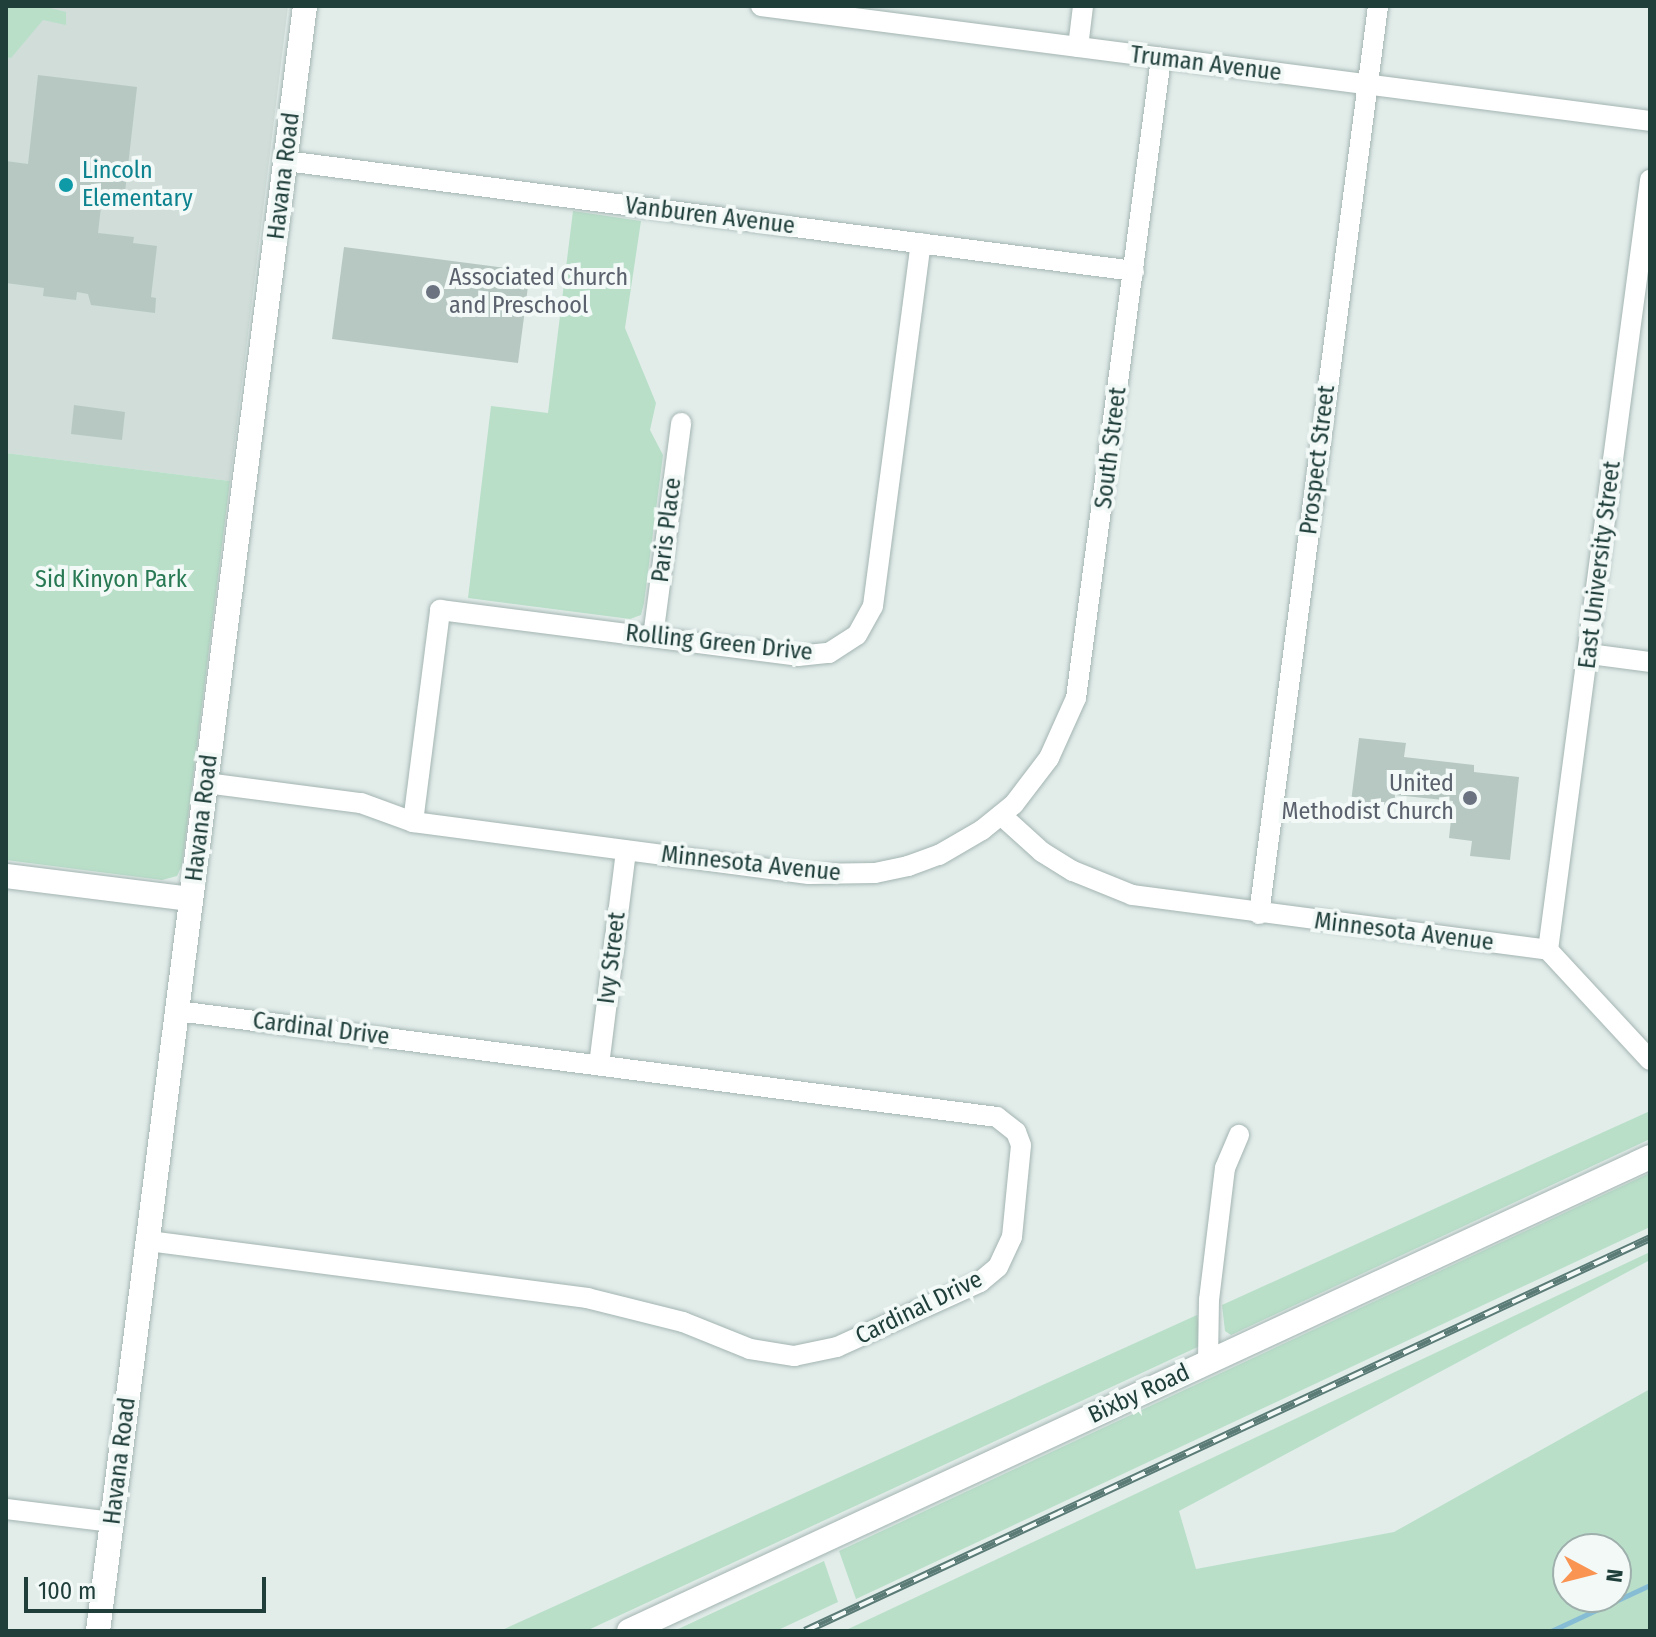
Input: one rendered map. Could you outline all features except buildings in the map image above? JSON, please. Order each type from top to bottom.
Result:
[{"type":"street","name":"Havana Road","points":[[98,1631],[305,6]]},
{"type":"street","name":"Truman Avenue","points":[[761,6],[837,11],[1078,47],[1650,121]]},
{"type":"street","points":[[1078,47],[1083,6]]},
{"type":"street","name":"Prospect Street","points":[[1259,914],[1378,6]]},
{"type":"street","name":"South Street","points":[[1001,815],[1049,758],[1076,698],[1161,58]]},
{"type":"street","name":"Vanburen Avenue","points":[[286,161],[1134,271]]},
{"type":"street","name":"East University Street","points":[[1548,950],[1650,180]]},
{"type":"street","name":"Rolling Green Drive","points":[[413,822],[440,610],[812,656],[844,646],[867,622],[873,606],[921,243]]},
{"type":"street","name":"Paris Place","points":[[653,637],[681,423]]},
{"type":"street","points":[[1589,654],[1650,662]]},
{"type":"street","name":"Minnesota Avenue","points":[[206,783],[361,803],[413,822],[809,874],[875,873],[939,855],[1001,815],[1042,852],[1098,883],[1168,902],[1548,950]]},
{"type":"street","name":"Ivy Street","points":[[599,1065],[626,851]]},
{"type":"street","points":[[6,876],[191,899]]},
{"type":"street","points":[[1548,950],[1650,1060]]},
{"type":"street","name":"Cardinal Drive","points":[[149,1241],[587,1298],[683,1322],[750,1349],[794,1356],[837,1347],[980,1282],[998,1267],[1012,1237],[1021,1145],[1016,1132],[997,1117],[177,1011]]},
{"type":"street","points":[[1208,1362],[1209,1300],[1225,1168],[1239,1135]]},
{"type":"street","name":"Bixby Road","points":[[629,1631],[1650,1157]]},
{"type":"street","points":[[6,1509],[112,1522]]},
{"type":"shaded area","points":[[6,6],[288,6],[230,481],[6,453]]},
{"type":"green space","points":[[6,6],[42,6],[66,12],[66,25],[43,20],[11,58],[6,57]]},
{"type":"green space","points":[[573,211],[641,221],[625,328],[656,403],[650,430],[663,455],[644,603],[641,615],[630,619],[468,598],[491,406],[548,413]]},
{"type":"green space","name":"Sid Kinyon Park","points":[[6,453],[230,481],[182,865],[177,876],[162,880],[6,860]]},
{"type":"green space","points":[[1650,1111],[1650,1139],[1231,1335],[1225,1331],[1222,1305]]},
{"type":"green space","points":[[1650,1173],[1650,1227],[856,1599],[839,1551]]},
{"type":"green space","points":[[1650,1252],[1650,1260],[1179,1511],[1196,1569],[1394,1532],[1650,1389],[1650,1631],[844,1631]]},
{"type":"green space","points":[[1197,1315],[1202,1345],[586,1631],[500,1631]]},
{"type":"green space","points":[[824,1561],[838,1602],[776,1631],[674,1631]]},
{"type":"waterway","points":[[1551,1631],[1650,1585]]},
{"type":"railway","points":[[805,1631],[1650,1238]]},
{"type":"place","name":"Lincoln Elementary","points":[[66,185]]},
{"type":"place","name":"Associated Church and Preschool","points":[[433,292]]},
{"type":"place","name":"United Methodist Church","points":[[1470,798]]}]
